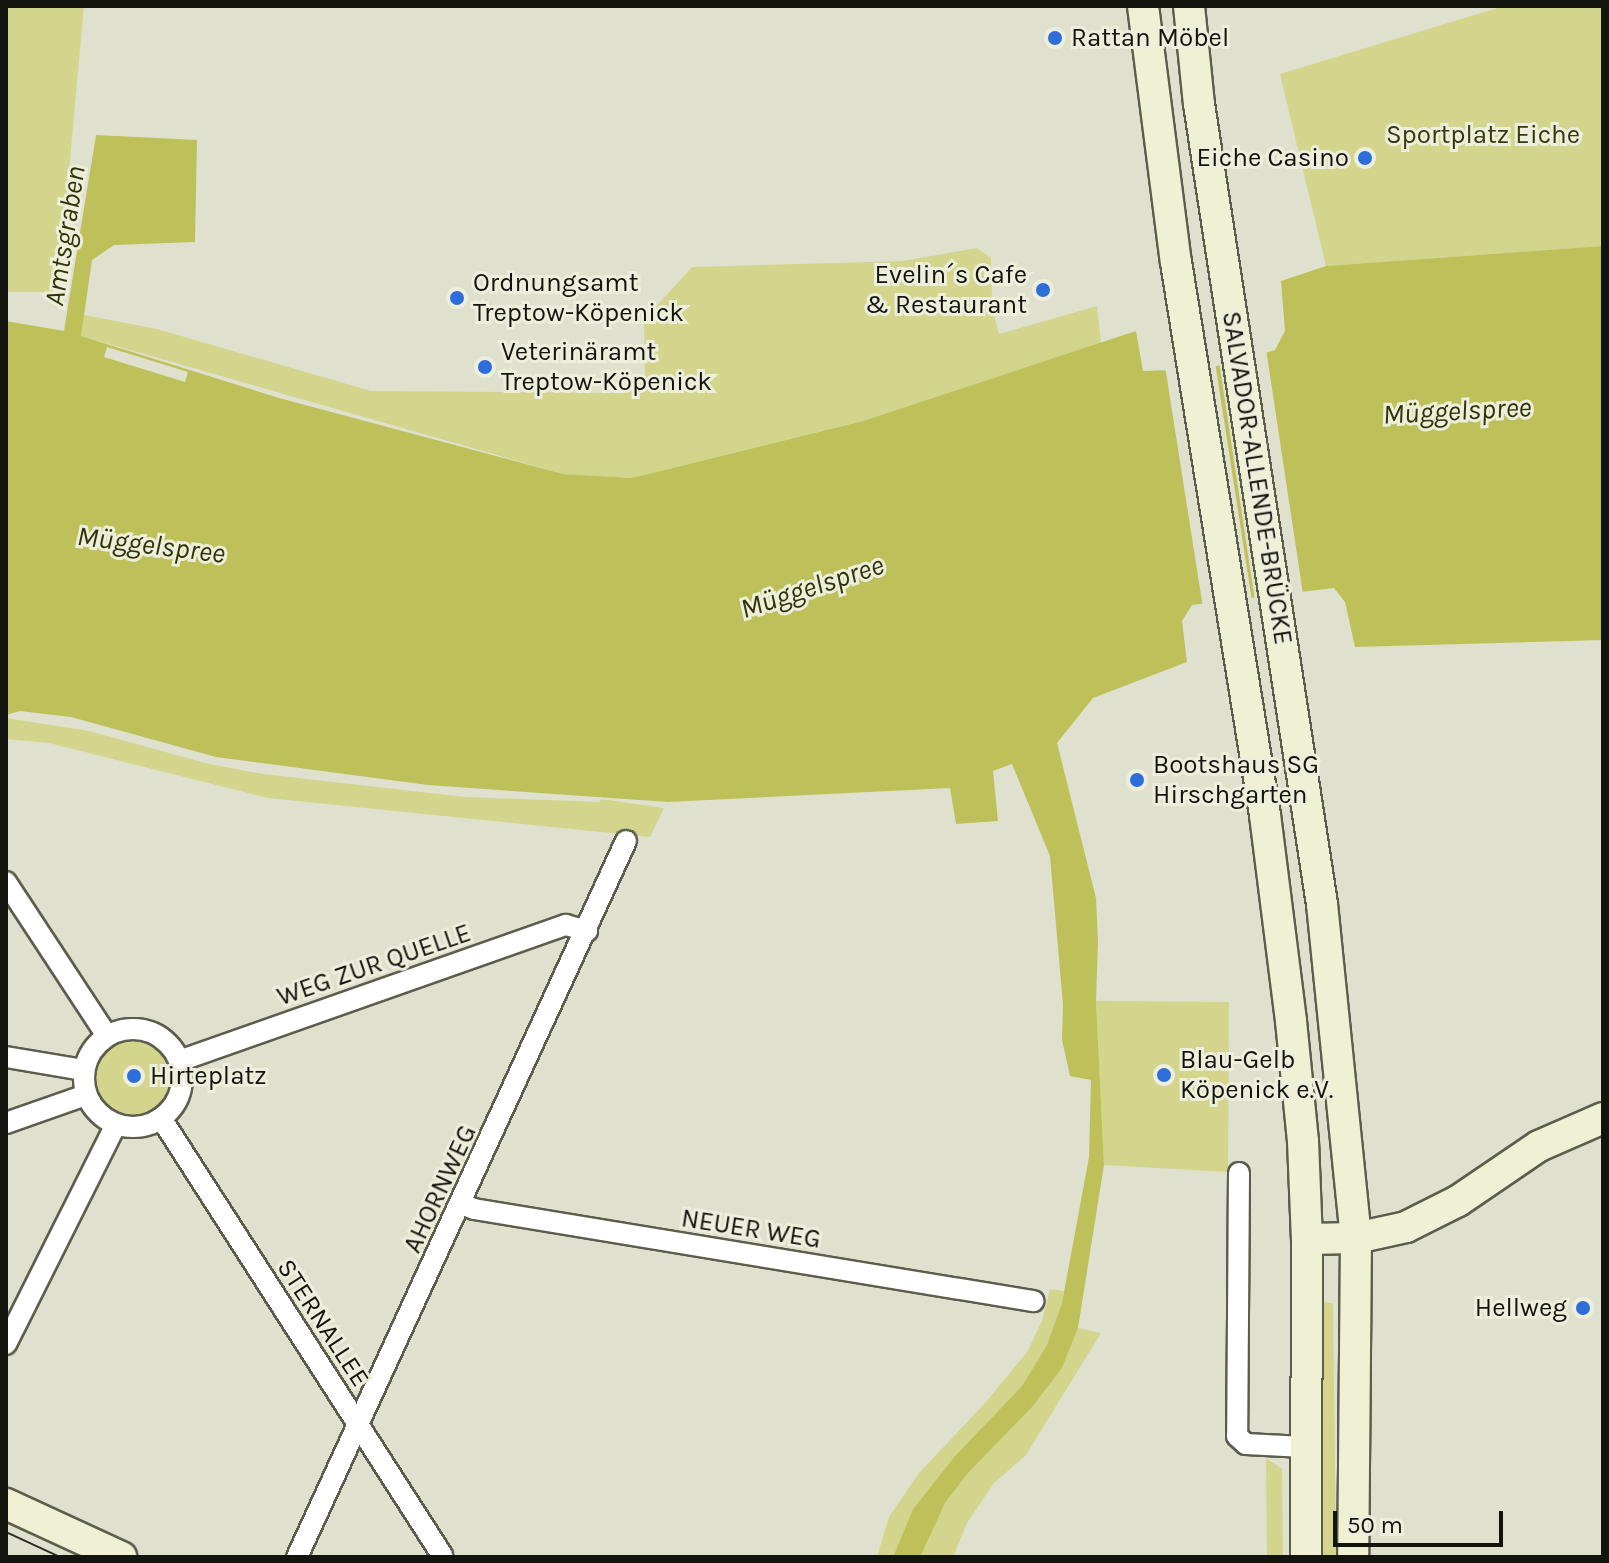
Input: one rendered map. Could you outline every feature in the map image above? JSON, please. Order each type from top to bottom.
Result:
[{"type":"main road","name":"SALVADOR-ALLENDE-BRÜCKE","points":[[1143,6],[1176,262],[1281,926],[1303,1141],[1307,1239],[1306,1557]]},
{"type":"main road","name":"SALVADOR-ALLENDE-BRÜCKE","points":[[1189,6],[1199,104],[1322,904],[1356,1238],[1353,1557]]},
{"type":"main road","points":[[1307,1239],[1356,1238],[1406,1227],[1458,1201],[1539,1146],[1603,1118]]},
{"type":"main road","points":[[6,1504],[121,1557]]},
{"type":"street","name":"AHORNWEG","points":[[297,1557],[462,1204],[626,841]]},
{"type":"street","points":[[6,882],[107,1036]]},
{"type":"street","name":"WEG ZUR QUELLE","points":[[179,1061],[566,925],[587,931]]},
{"type":"street","points":[[135,1029],[149,1031],[162,1038],[179,1061],[181,1086],[177,1099],[161,1118],[139,1127],[116,1124],[98,1113],[86,1095],[84,1070],[96,1045],[107,1036],[135,1029]]},
{"type":"street","points":[[6,1057],[84,1070]]},
{"type":"street","points":[[6,1123],[86,1095]]},
{"type":"street","name":"STERNALLEE","points":[[161,1118],[442,1555]]},
{"type":"street","points":[[6,1344],[116,1124]]},
{"type":"street","points":[[1239,1173],[1237,1436],[1246,1444],[1304,1447]]},
{"type":"street","name":"NEUER WEG","points":[[462,1204],[474,1209],[1033,1301]]},
{"type":"green space","points":[[6,6],[84,6],[58,292],[6,292]]},
{"type":"green space","name":"Sportplatz Eiche","points":[[1504,6],[1603,6],[1603,246],[1326,266],[1280,74]]},
{"type":"green space","points":[[977,248],[991,258],[992,307],[999,334],[1097,306],[1101,343],[863,421],[632,478],[563,474],[81,336],[84,315],[157,329],[371,391],[623,393],[635,390],[645,375],[644,320],[692,267],[903,261]]},
{"type":"green space","points":[[6,718],[89,731],[209,764],[263,774],[465,797],[599,802],[601,799],[664,808],[650,837],[268,798],[49,743],[6,739]]},
{"type":"green space","name":"Blau-Gelb Köpenick e.V.","points":[[1096,1001],[1229,1002],[1228,1172],[1104,1165]]},
{"type":"green space","points":[[133,1039],[148,1042],[160,1051],[169,1063],[172,1078],[169,1093],[160,1105],[148,1114],[133,1117],[118,1114],[106,1105],[97,1093],[94,1078],[97,1063],[106,1051],[118,1042]]},
{"type":"green space","points":[[1050,1289],[1064,1291],[1062,1303],[1047,1345],[1022,1386],[955,1456],[913,1509],[893,1557],[877,1557],[889,1517],[919,1473],[986,1402],[1027,1352],[1042,1321]]},
{"type":"green space","points":[[1319,1302],[1333,1303],[1336,1557],[1318,1557]]},
{"type":"green space","points":[[1078,1328],[1101,1333],[1026,1455],[994,1483],[967,1523],[953,1557],[920,1557],[926,1538],[945,1503],[968,1473],[1033,1406],[1062,1368]]},
{"type":"green space","points":[[1266,1458],[1282,1469],[1283,1557],[1267,1557]]},
{"type":"water","name":"Müggelspree","points":[[96,135],[197,140],[195,242],[114,245],[92,260],[81,336],[279,398],[563,474],[632,478],[863,421],[1136,331],[1143,371],[1172,370],[1176,389],[1207,368],[1226,364],[1265,373],[1262,354],[1275,350],[1285,331],[1281,281],[1326,266],[1603,246],[1603,640],[1355,647],[1345,602],[1334,588],[1192,605],[1182,621],[1187,662],[1093,698],[1057,743],[1096,898],[1098,941],[1096,1001],[1104,1165],[1078,1328],[1062,1368],[1033,1406],[968,1473],[945,1503],[920,1557],[893,1557],[913,1509],[955,1456],[1022,1386],[1047,1345],[1062,1303],[1089,1157],[1091,1080],[1070,1076],[1062,1040],[1063,1005],[1050,856],[1012,764],[993,771],[998,821],[956,824],[950,788],[668,802],[428,785],[216,757],[71,717],[20,711],[6,715],[6,321],[64,331]]},
{"type":"pier","points":[[107,347],[188,372],[185,382],[104,357]]},
{"type":"pier","points":[[1266,349],[1303,594],[1255,601],[1219,361],[1226,360],[1231,374],[1260,369],[1258,353]]},
{"type":"pier","points":[[1215,362],[1252,601],[1203,608],[1165,366],[1175,368],[1179,385],[1206,381],[1206,364]]},
{"type":"tram line","points":[[6,1532],[60,1557]]},
{"type":"place","name":"Rattan Möbel","points":[[1055,38]]},
{"type":"place","name":"Eiche Casino","points":[[1365,158]]},
{"type":"place","name":"Evelin´s Cafe & Restaurant","points":[[1043,290]]},
{"type":"place","name":"Ordnungsamt Treptow-Köpenick","points":[[457,298]]},
{"type":"place","name":"Veterinäramt Treptow-Köpenick","points":[[485,367]]},
{"type":"place","name":"Bootshaus SG Hirschgarten","points":[[1137,780]]},
{"type":"place","name":"Blau-Gelb Köpenick e.V.","points":[[1164,1075]]},
{"type":"place","name":"Hirteplatz","points":[[134,1076]]},
{"type":"place","name":"Hellweg","points":[[1583,1308]]},
{"type":"water label","name":"Amtsgraben","points":[[65,236]]}]
